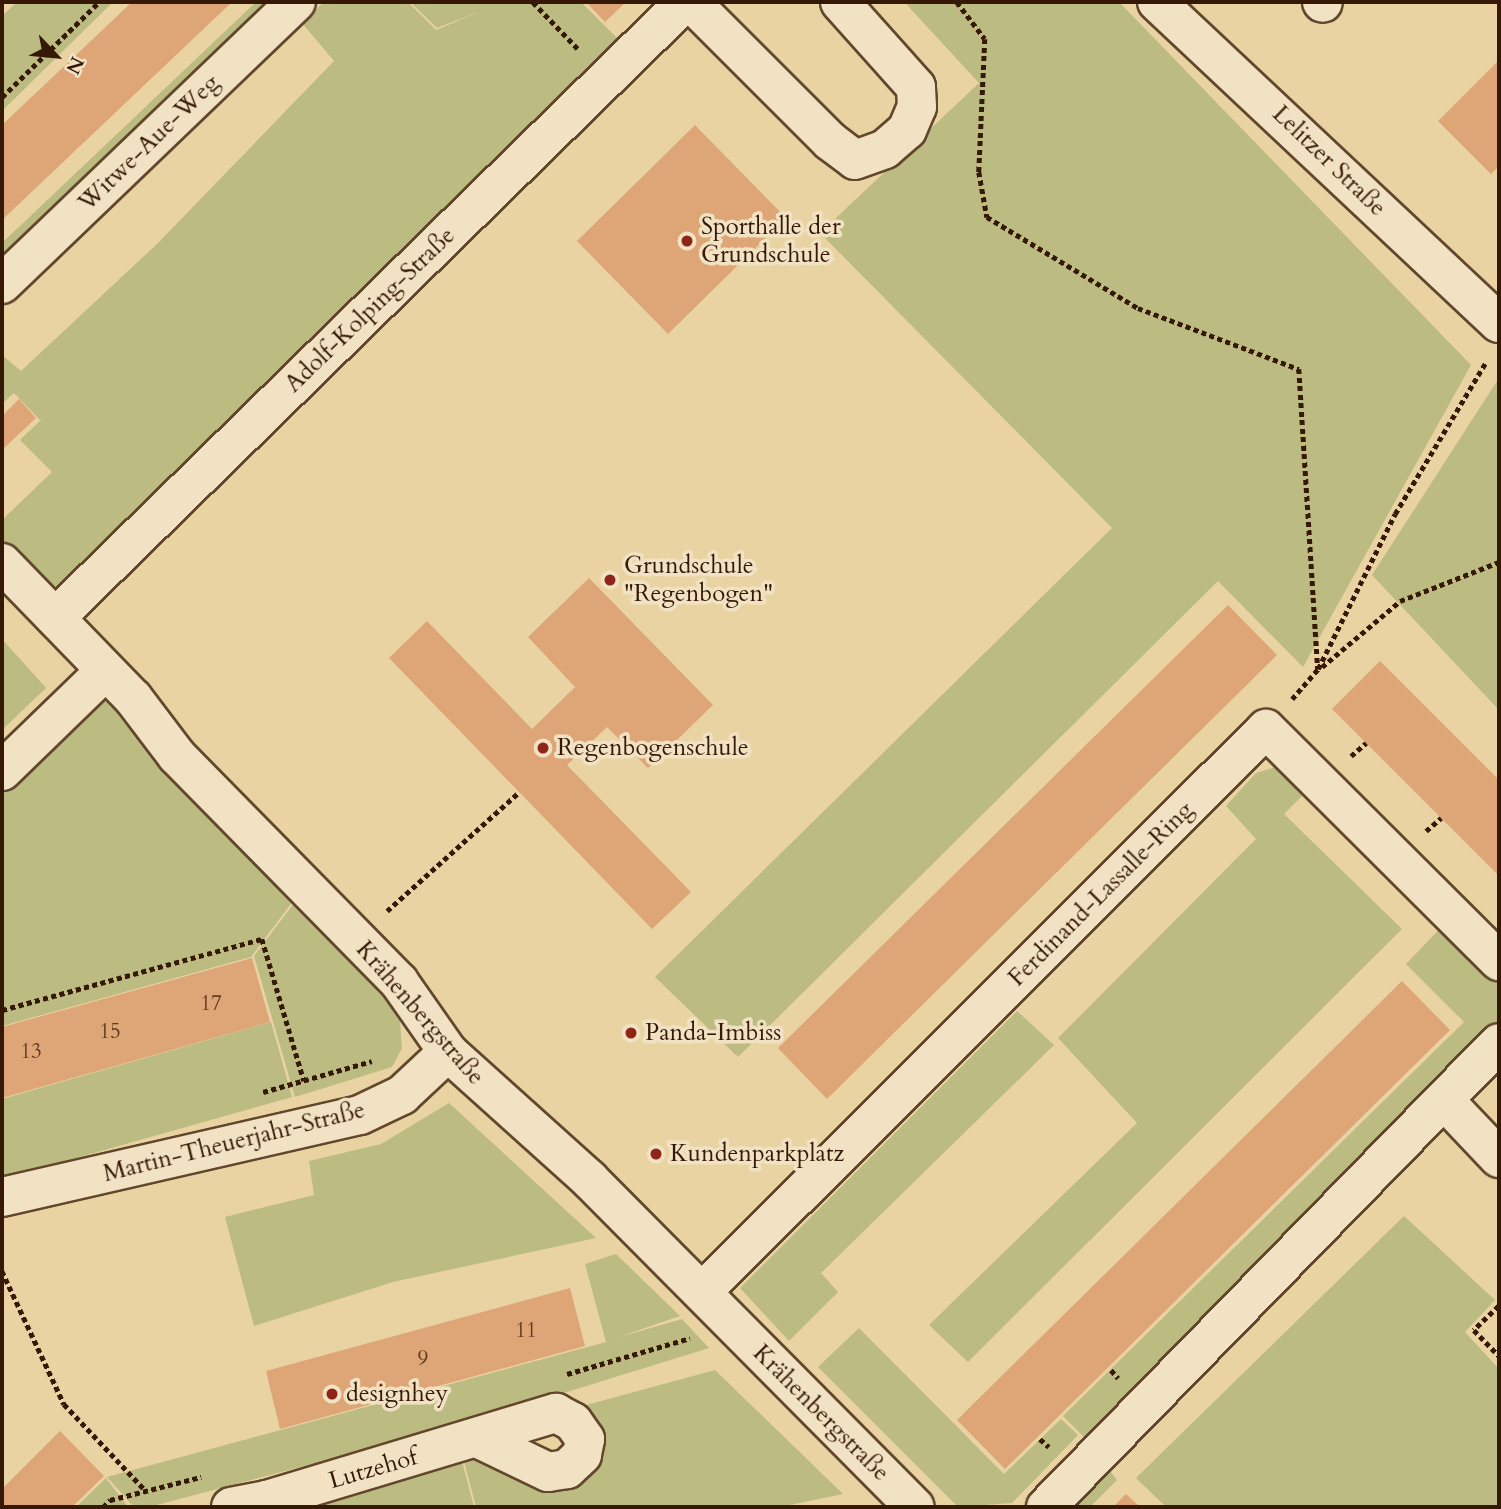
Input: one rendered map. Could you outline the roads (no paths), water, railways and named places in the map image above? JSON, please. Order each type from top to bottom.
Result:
[{"type":"street","name":"Witwe-Aue-Weg","points":[[2,284],[296,2]]},
{"type":"street","name":"Adolf-Kolping-Straße","points":[[55,618],[685,2]]},
{"type":"street","points":[[691,2],[830,142],[855,160],[885,149],[907,130],[917,107],[916,87],[840,2]]},
{"type":"street","name":"Lelitzer Straße","points":[[1157,2],[1495,339]]},
{"type":"street","name":"Krähenbergstraße","points":[[2,563],[104,672],[133,698],[177,756],[399,982],[448,1052],[589,1179],[915,1507]]},
{"type":"street","points":[[2,771],[104,672]]},
{"type":"street","name":"Ferdinand-Lassalle-Ring","points":[[702,1292],[1266,729],[1499,961]]},
{"type":"street","points":[[1046,1507],[1499,1043]]},
{"type":"street","name":"Martin-Theuerjahr-Straße","points":[[2,1197],[360,1115],[402,1095],[448,1052]]},
{"type":"street","points":[[1444,1100],[1499,1158]]},
{"type":"street","name":"Lutzehof","points":[[256,1505],[478,1439]]},
{"type":"place","name":"Sporthalle der Grundschule","points":[[687,241]]},
{"type":"place","name":"Grundschule \"Regenbogen\"","points":[[610,580]]},
{"type":"place","name":"Regenbogenschule","points":[[543,748]]},
{"type":"place","name":"Panda-Imbiss","points":[[631,1033]]},
{"type":"place","name":"Kundenparkplatz","points":[[656,1154]]},
{"type":"place","name":"designhey","points":[[332,1394]]}]
